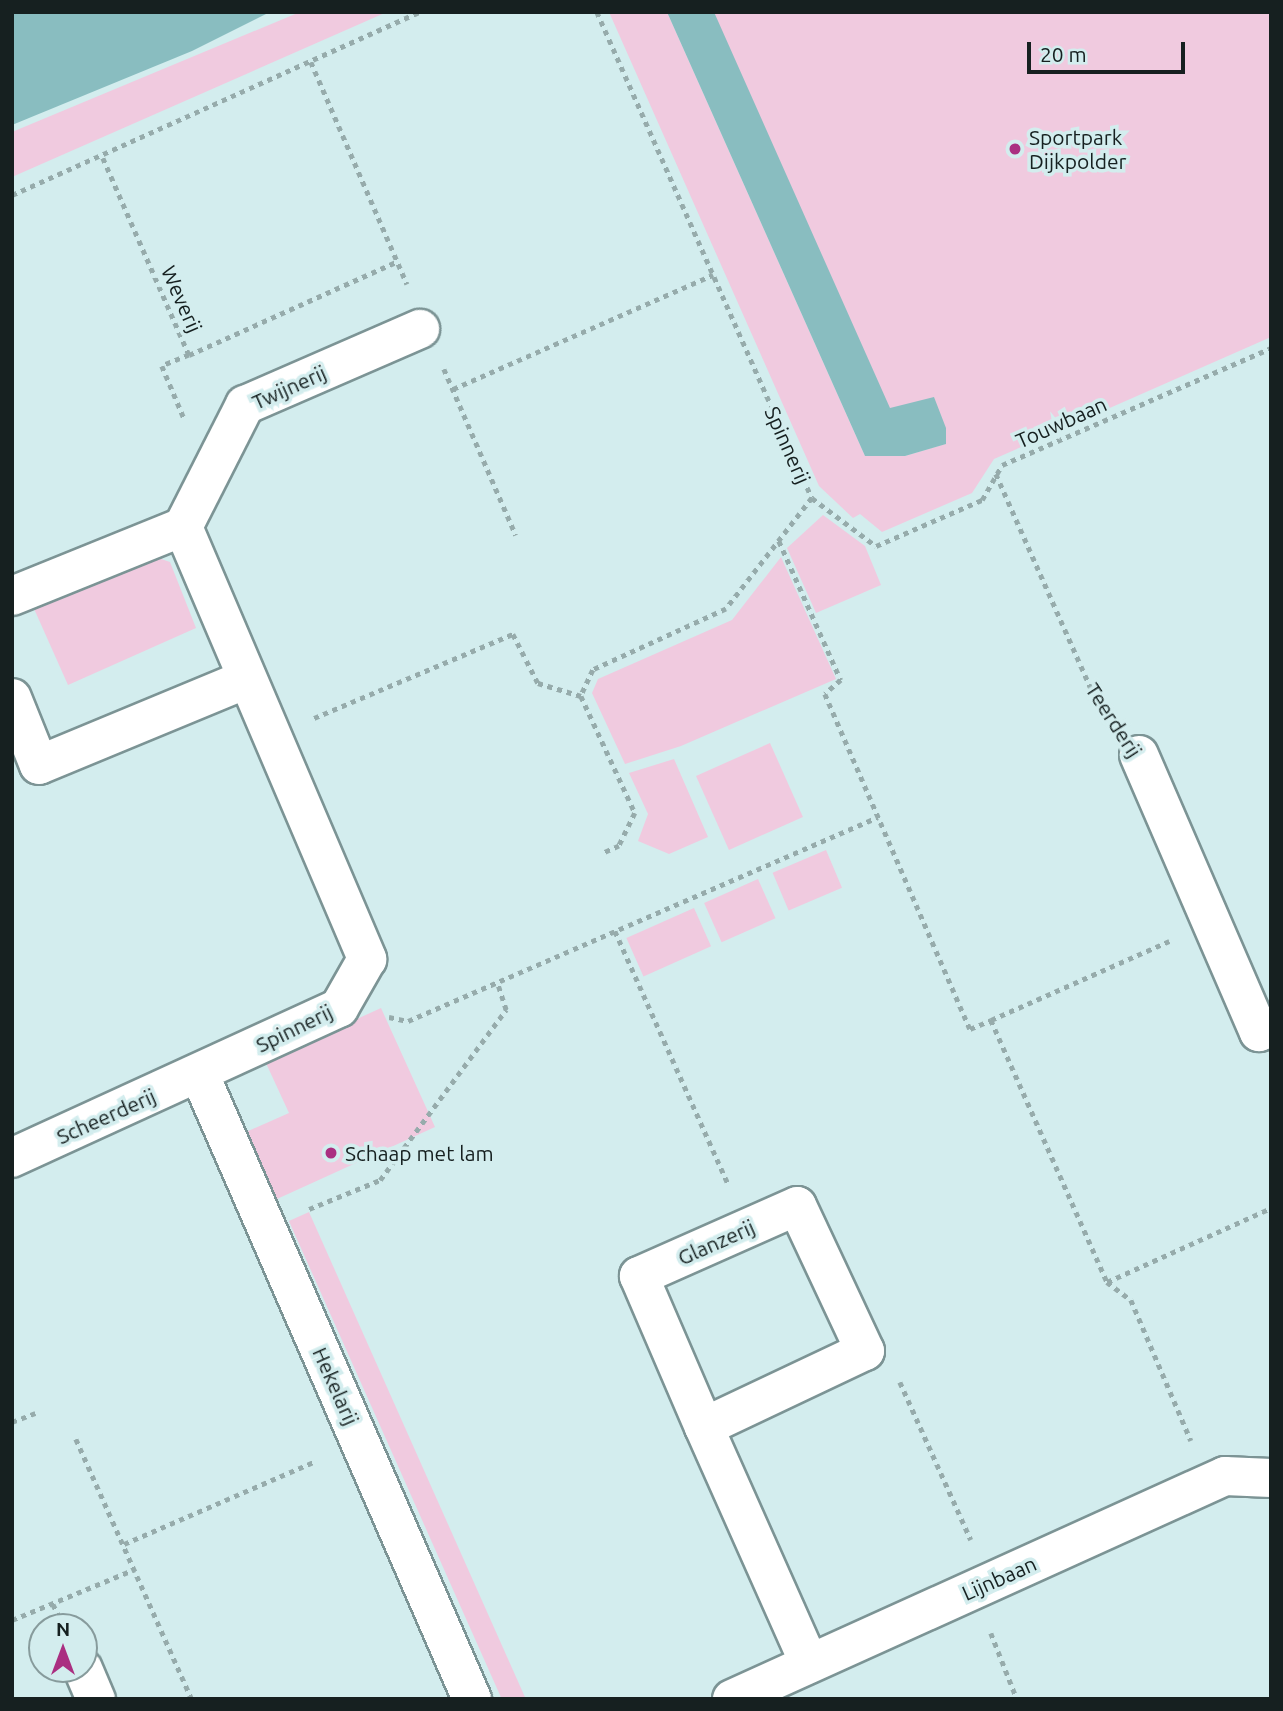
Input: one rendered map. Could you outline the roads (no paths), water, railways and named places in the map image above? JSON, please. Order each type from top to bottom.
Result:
[{"type":"street","name":"Twijnerij","points":[[183,527],[245,405],[420,329]]},
{"type":"street","points":[[12,596],[183,527],[247,678],[39,765],[12,698]]},
{"type":"street","name":"Spinnerij","points":[[199,1073],[339,1008],[367,959],[247,678]]},
{"type":"street","name":"Teerderij","points":[[1139,755],[1259,1032],[1271,1027]]},
{"type":"street","name":"Scheerderij","points":[[12,1158],[199,1073]]},
{"type":"street","name":"Hekelarij","points":[[199,1073],[472,1699]]},
{"type":"street","name":"Glanzerij","points":[[704,1427],[865,1351],[797,1206],[639,1276],[704,1427],[808,1661]]},
{"type":"street","name":"Lijnbaan","points":[[732,1699],[808,1661],[1225,1476],[1271,1478]]},
{"type":"water","points":[[12,12],[270,12],[192,51],[12,125]]},
{"type":"water","points":[[667,12],[714,12],[890,408],[934,397],[946,428],[946,444],[905,456],[865,456]]},
{"type":"place","name":"Sportpark Dijkpolder","points":[[1015,149]]},
{"type":"place","name":"Schaap met lam","points":[[331,1153]]}]
